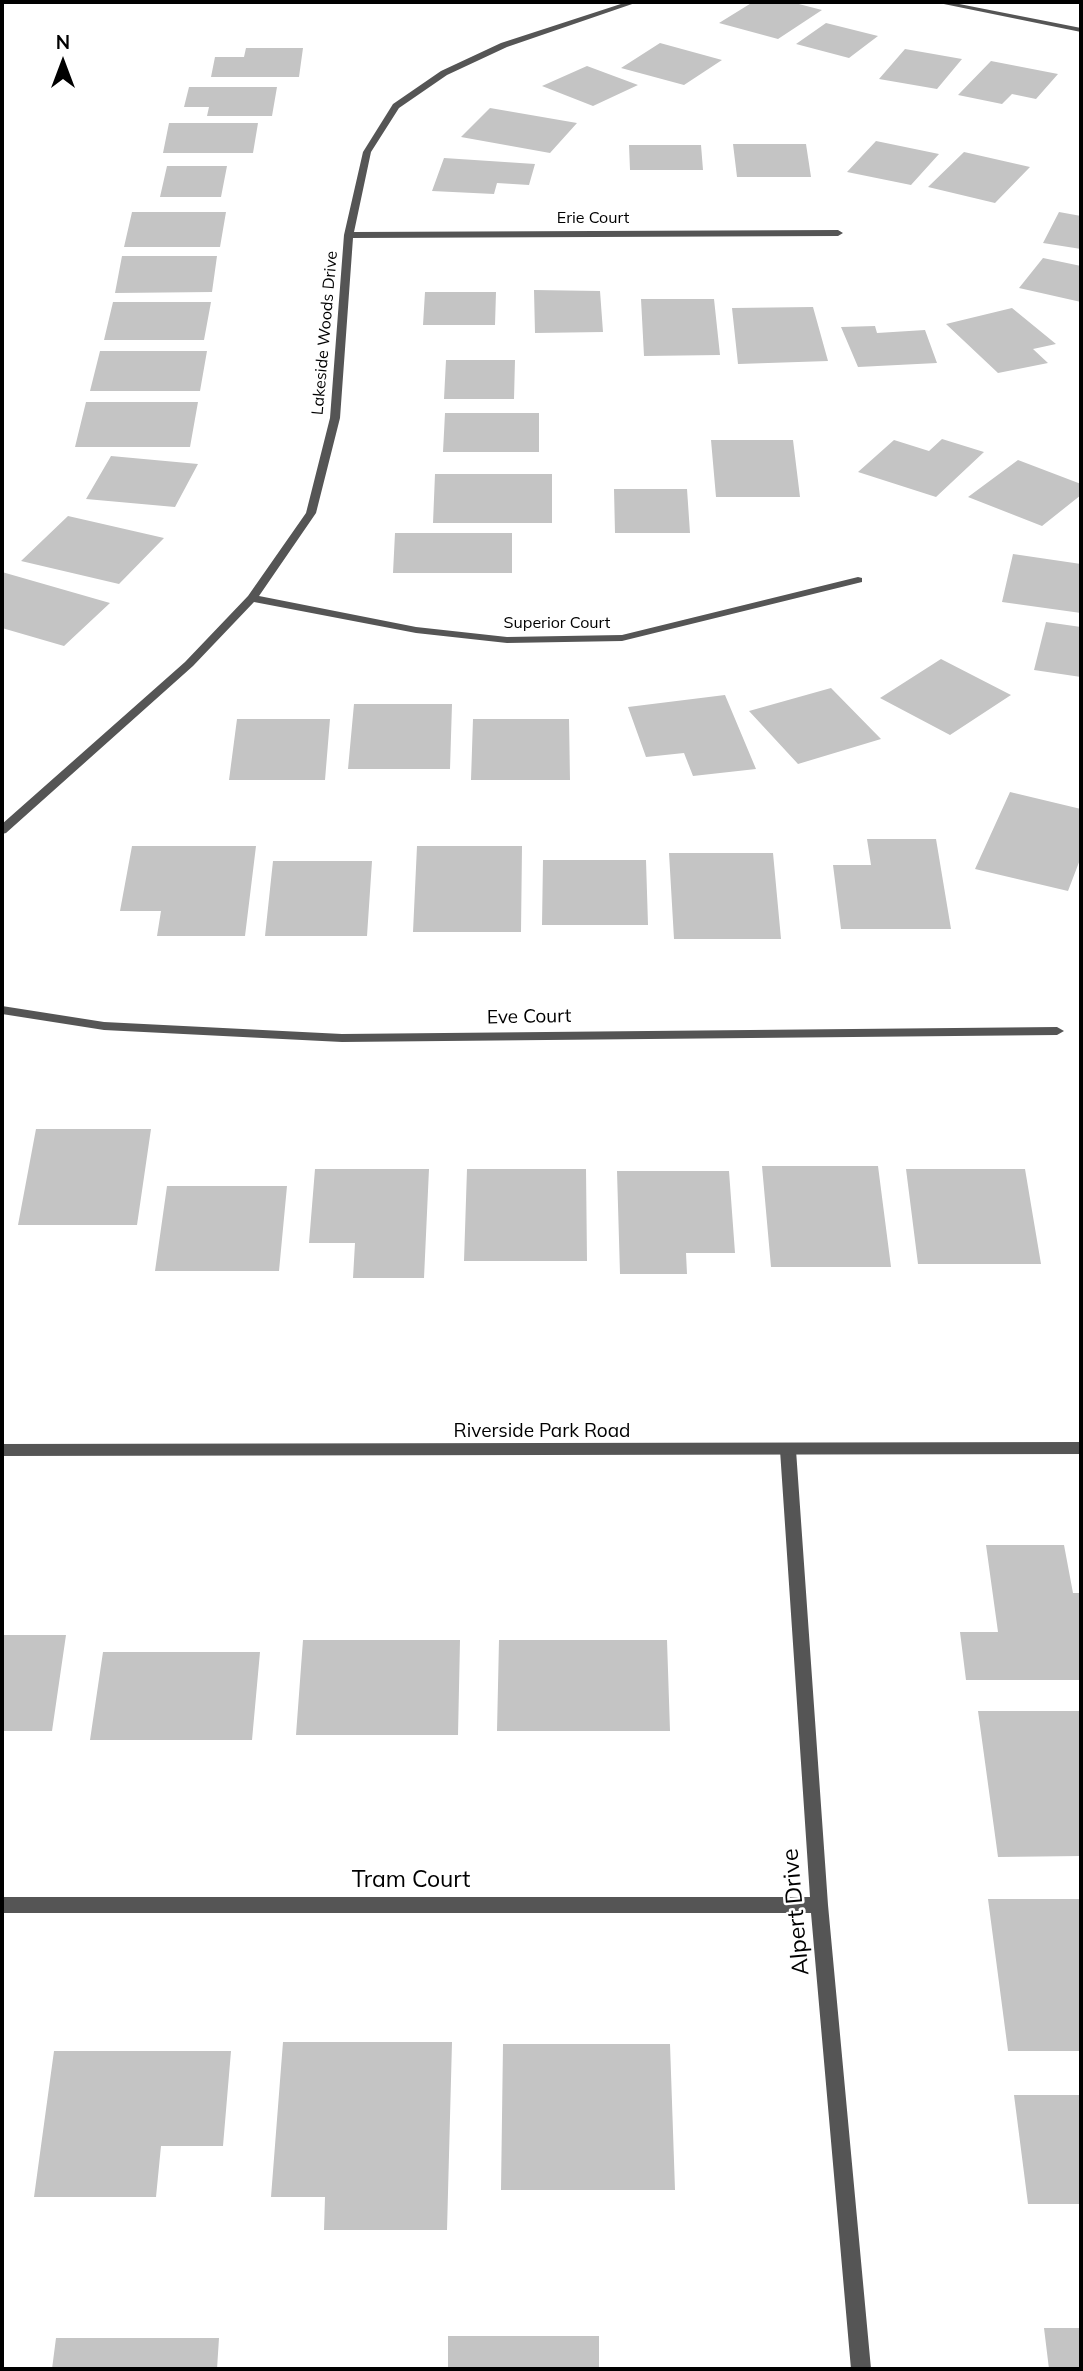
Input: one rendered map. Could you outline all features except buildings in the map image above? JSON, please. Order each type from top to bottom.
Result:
[{"type":"street","name":"Lakeside Woods Drive","points":[[2,830],[189,664],[252,598],[311,513],[335,418],[349,235],[366,152],[396,106],[444,73],[504,45],[634,2]]},
{"type":"street","points":[[938,2],[1081,30]]},
{"type":"street","name":"Erie Court","points":[[349,235],[838,233]]},
{"type":"street","name":"Superior Court","points":[[252,598],[416,630],[507,640],[622,638],[858,580]]},
{"type":"street","name":"Eve Court","points":[[2,1010],[104,1026],[342,1038],[1057,1031]]},
{"type":"street","name":"Riverside Park Road","points":[[2,1450],[1081,1448]]},
{"type":"street","name":"Alpert Drive","points":[[788,1450],[819,1905],[861,2369]]},
{"type":"street","name":"Tram Court","points":[[2,1905],[819,1905]]}]
